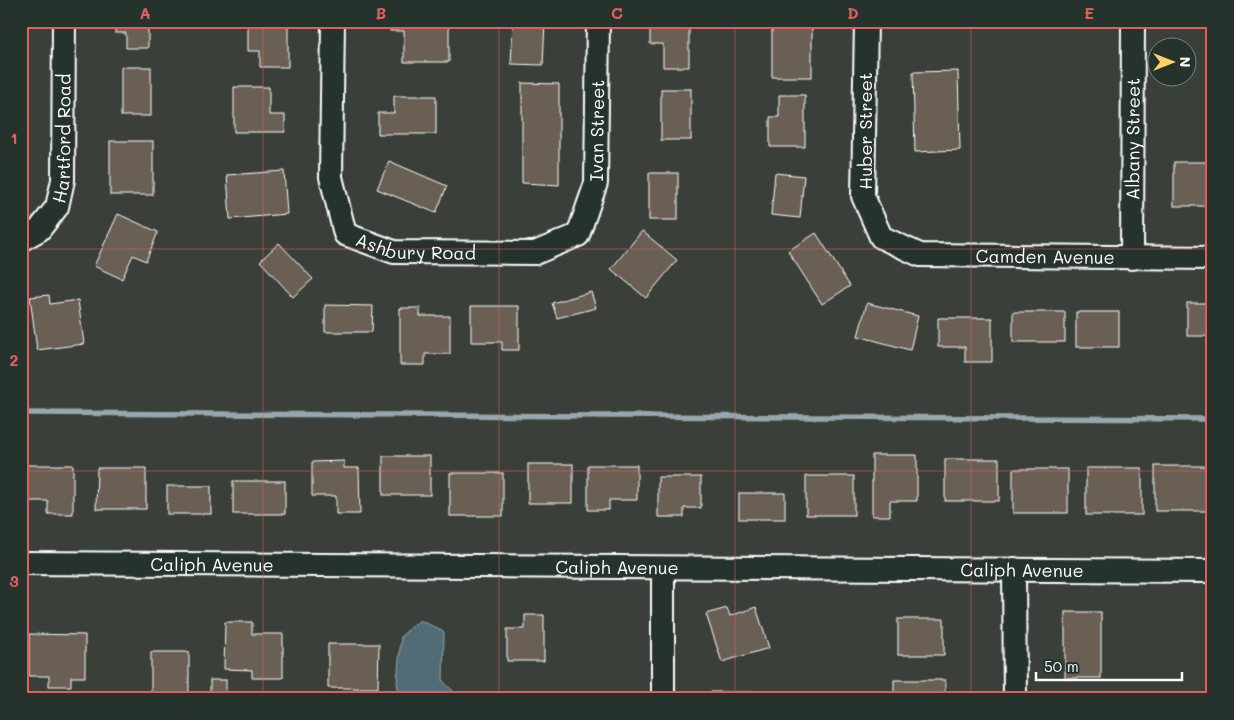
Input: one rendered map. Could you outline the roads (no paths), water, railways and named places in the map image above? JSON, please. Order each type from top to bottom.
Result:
[{"type":"street","name":"Hartford Road","points":[[21,240],[39,230],[57,207],[63,180],[64,21]]},
{"type":"street","name":"Ashbury Road","points":[[333,21],[331,177],[345,234],[394,252],[431,253],[535,253],[578,235]]},
{"type":"street","name":"Ivan Street","points":[[578,235],[596,182],[598,21]]},
{"type":"street","name":"Huber Street","points":[[866,21],[863,196],[881,237]]},
{"type":"street","name":"Albany Street","points":[[1132,258],[1134,21]]},
{"type":"street","name":"Camden Avenue","points":[[881,237],[920,255],[1213,258]]},
{"type":"street","name":"Caliph Avenue","points":[[21,563],[1213,570]]},
{"type":"street","points":[[662,568],[663,699]]},
{"type":"street","points":[[1014,569],[1015,699]]},
{"type":"water","points":[[420,620],[444,632],[443,681],[461,699],[400,699],[397,683],[401,636]]},
{"type":"waterway","points":[[21,413],[1213,419]]}]
